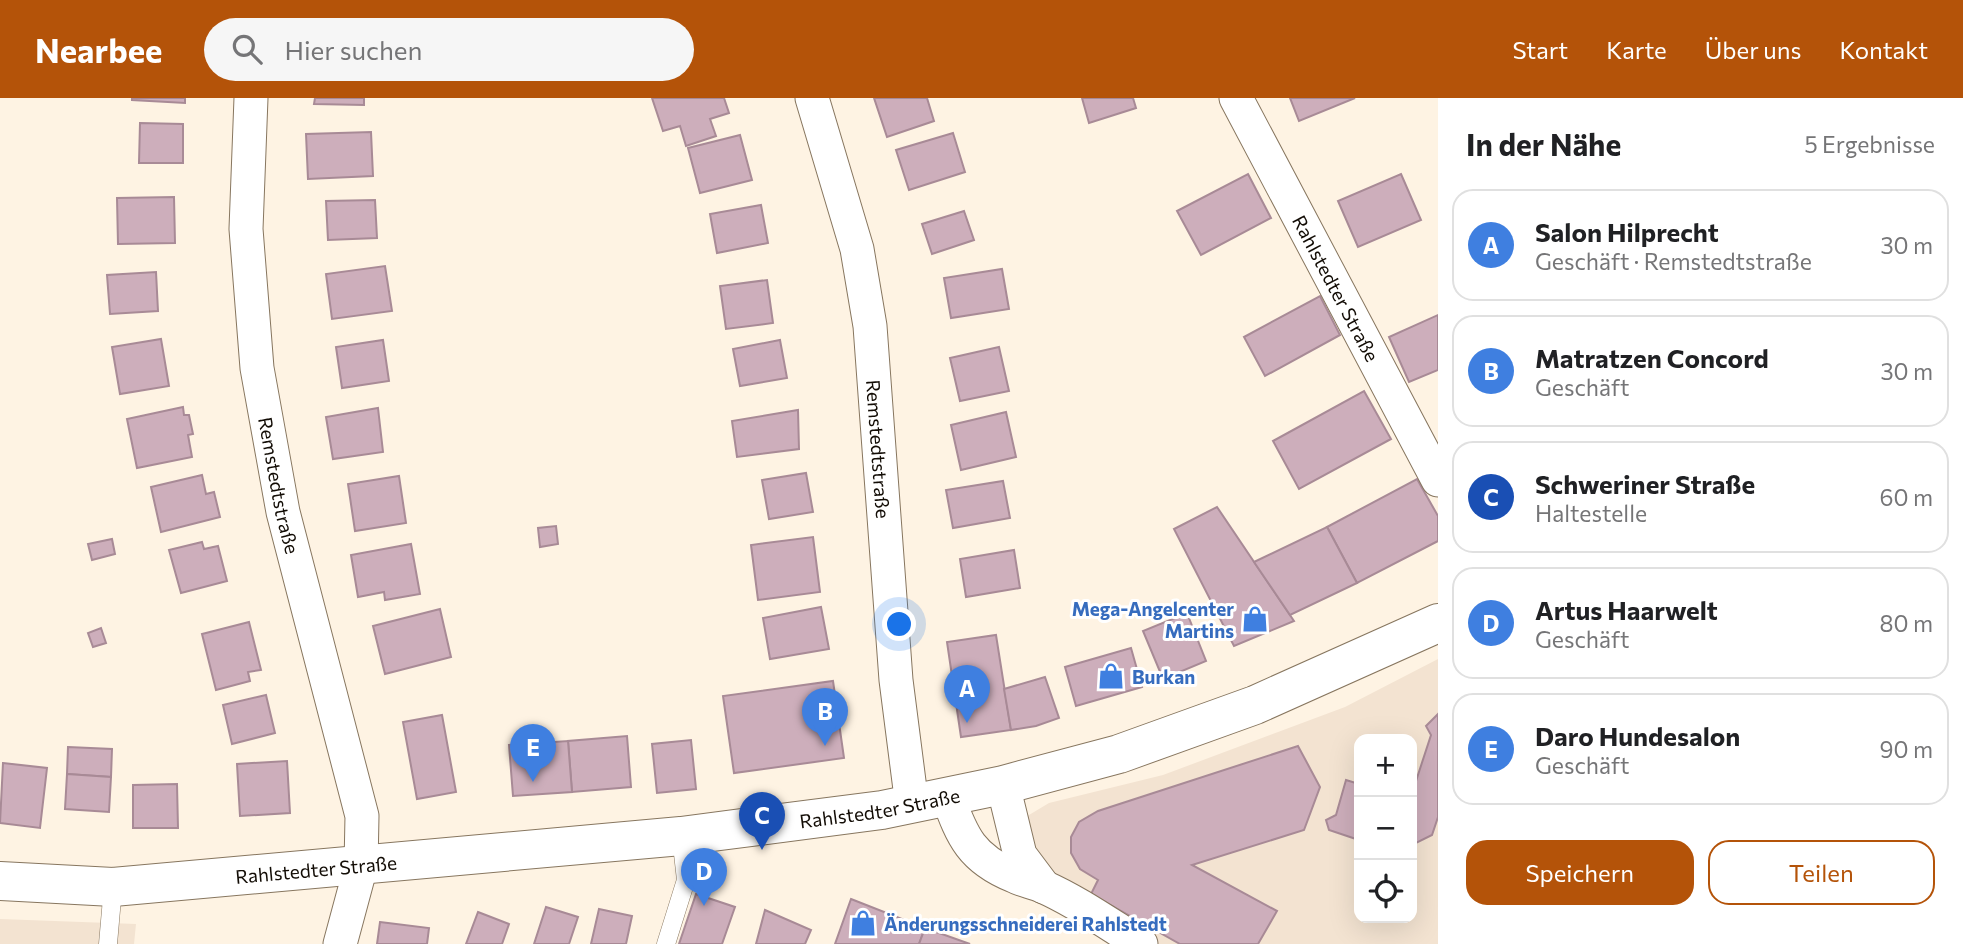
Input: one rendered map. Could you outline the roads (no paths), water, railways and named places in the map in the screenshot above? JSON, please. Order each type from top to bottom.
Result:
[{"type":"main road","name":"Rahlstedter Straße","points":[[0,881],[113,887],[361,866],[681,836],[930,801],[1119,754],[1255,705],[1438,623]]},
{"type":"street","name":"Remstedtstraße","points":[[251,98],[246,229],[257,368],[283,512],[362,817],[361,866],[340,944]]},
{"type":"street","name":"Remstedtstraße","points":[[812,98],[857,249],[870,326],[896,680],[930,801],[970,845],[997,868],[1044,887]]},
{"type":"street","name":"Rahlstedter Straße","points":[[1236,98],[1438,480]]},
{"type":"street","points":[[1003,785],[1020,855],[1044,887],[1142,944]]},
{"type":"lane","points":[[666,944],[686,880],[681,836]]},
{"type":"lane","points":[[108,944],[113,887]]},
{"type":"place","name":"Mega-Angelcenter Martins","points":[[1255,619]]},
{"type":"place","name":"Burkan","points":[[1111,676]]},
{"type":"place","name":"Salon Hilprecht","points":[[967,723]]},
{"type":"place","name":"Matratzen Concord","points":[[825,746]]},
{"type":"place","name":"Daro Hundesalon","points":[[533,782]]},
{"type":"place","name":"Schweriner Straße","points":[[762,850]]},
{"type":"place","name":"Artus Haarwelt","points":[[704,906]]},
{"type":"place","name":"Änderungsschneiderei Rahlstedt","points":[[863,923]]}]
